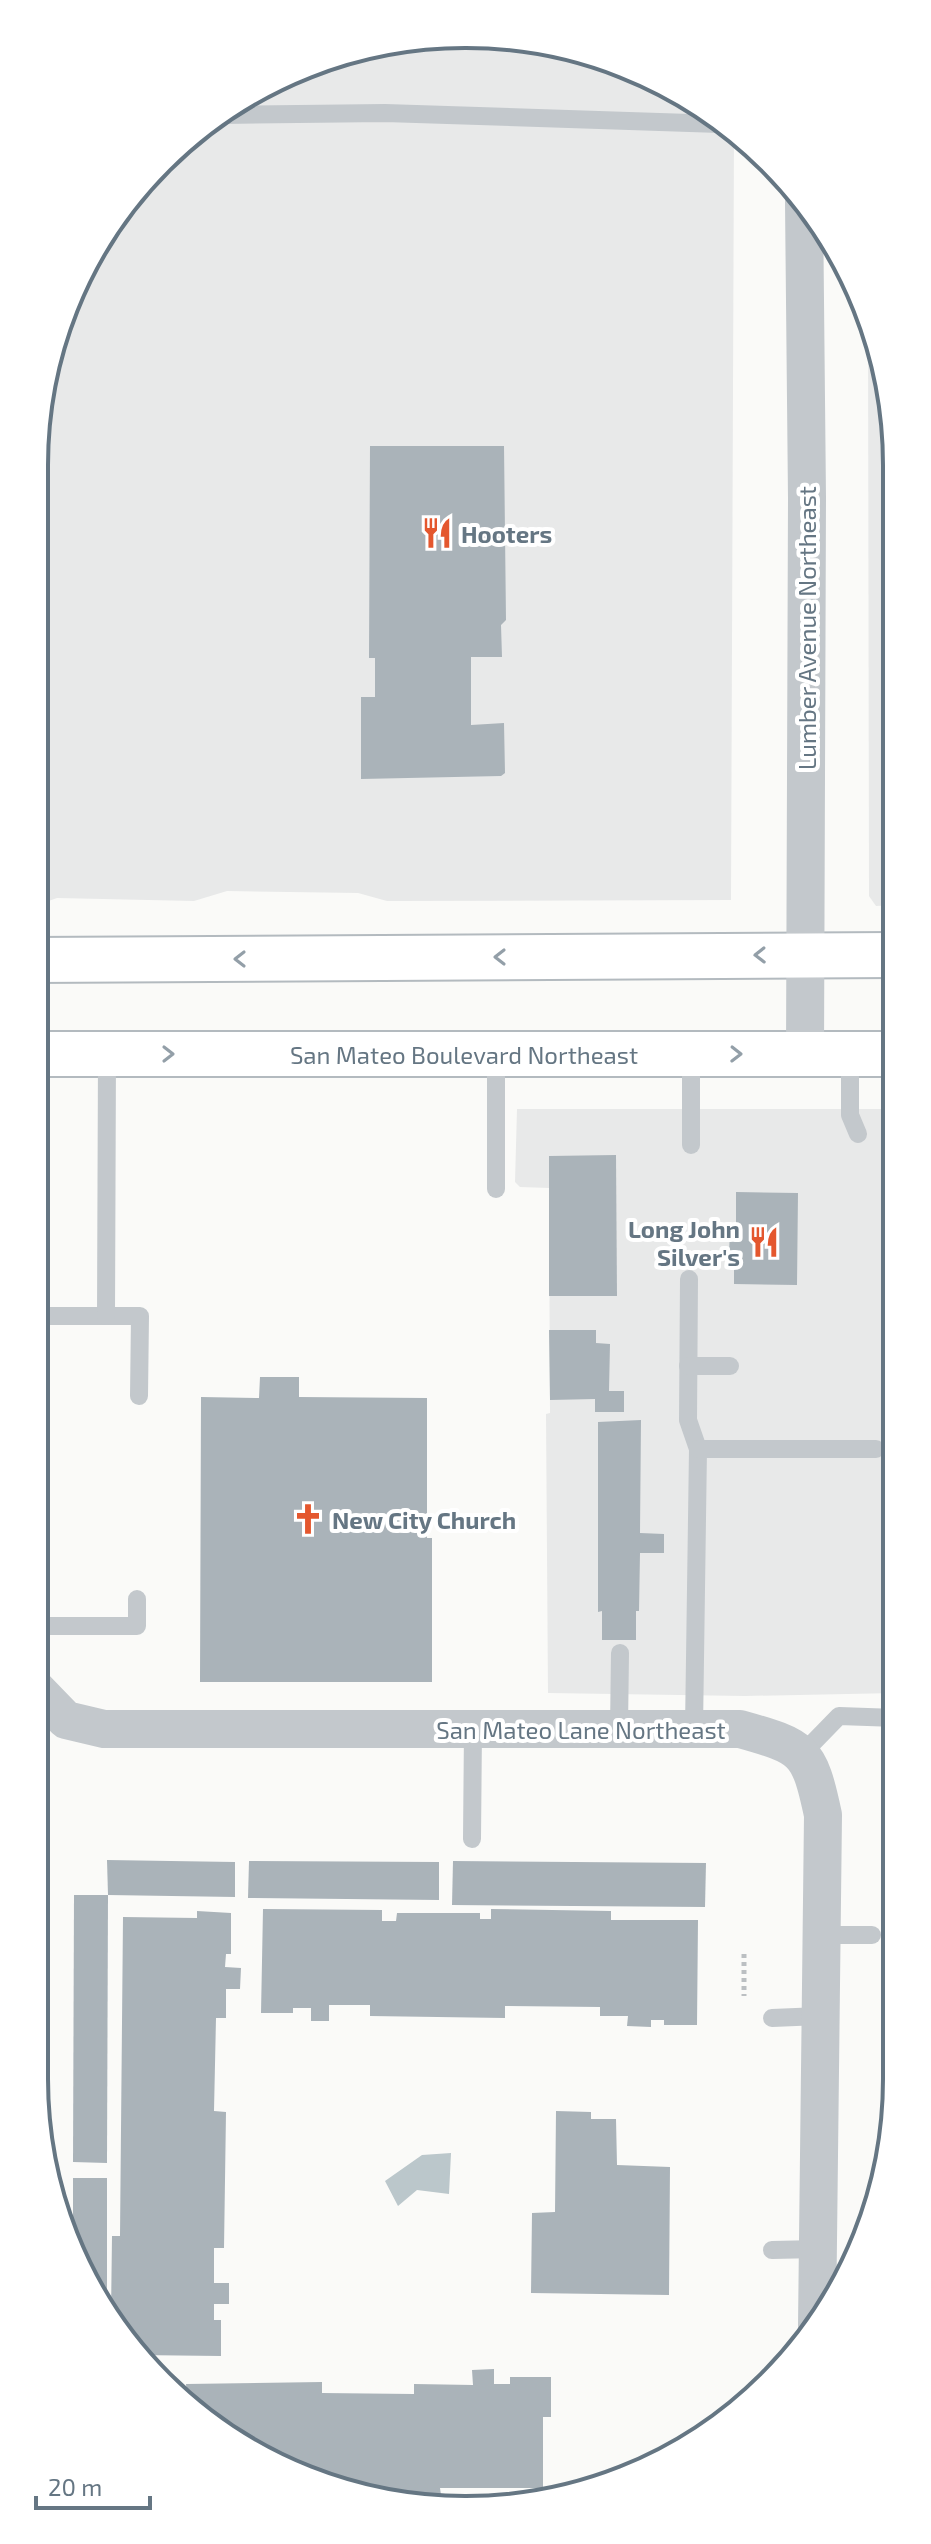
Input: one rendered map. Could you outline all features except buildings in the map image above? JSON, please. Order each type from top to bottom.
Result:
[{"type":"main road","points":[[48,960],[883,955]]},
{"type":"main road","name":"San Mateo Boulevard Northeast","points":[[48,1054],[883,1054]]},
{"type":"street","name":"Lumber Avenue Northeast","points":[[804,221],[807,498],[805,1054]]},
{"type":"street","name":"San Mateo Lane Northeast","points":[[48,1701],[66,1720],[104,1729],[740,1729],[786,1742],[802,1754]]},
{"type":"street","points":[[802,1754],[815,1777],[823,1815],[817,2303]]},
{"type":"lane","points":[[239,115],[385,113],[705,124]]},
{"type":"lane","points":[[691,1053],[691,1145]]},
{"type":"lane","points":[[850,1053],[850,1115],[858,1134]]},
{"type":"lane","points":[[106,1316],[107,1054]]},
{"type":"lane","points":[[496,1054],[496,1189]]},
{"type":"lane","points":[[689,1279],[688,1420],[698,1449],[694,1729]]},
{"type":"lane","points":[[48,1316],[140,1316],[139,1396]]},
{"type":"lane","points":[[688,1366],[730,1366]]},
{"type":"lane","points":[[698,1449],[876,1449]]},
{"type":"lane","points":[[48,1626],[137,1626],[137,1599]]},
{"type":"lane","points":[[619,1728],[620,1653]]},
{"type":"lane","points":[[802,1754],[839,1716],[883,1718]]},
{"type":"lane","points":[[472,1839],[473,1729]]},
{"type":"lane","points":[[822,1935],[872,1935]]},
{"type":"lane","points":[[772,2018],[820,2016]]},
{"type":"lane","points":[[772,2250],[818,2249]]},
{"type":"path","points":[[744,1954],[744,1996]]},
{"type":"shaded area","points":[[438,49],[520,52],[600,70],[674,104],[734,146],[731,900],[387,901],[358,893],[227,891],[194,901],[57,898],[48,901],[48,466],[56,384],[70,331],[91,281],[134,211],[170,170],[211,134],[281,91],[357,62]]},
{"type":"shaded area","points":[[868,354],[879,411],[883,466],[883,906],[876,906],[869,896]]},
{"type":"shaded area","points":[[517,1109],[883,1109],[883,1693],[745,1696],[548,1693],[546,1414],[550,1413],[549,1188],[520,1187],[515,1182]]},
{"type":"shaded area","points":[[451,2153],[449,2194],[417,2190],[398,2206],[385,2181],[422,2155]]},
{"type":"place","name":"Hooters","points":[[437,533]]},
{"type":"place","name":"Long John Silver's","points":[[764,1242]]},
{"type":"place","name":"New City Church","points":[[308,1519]]}]
